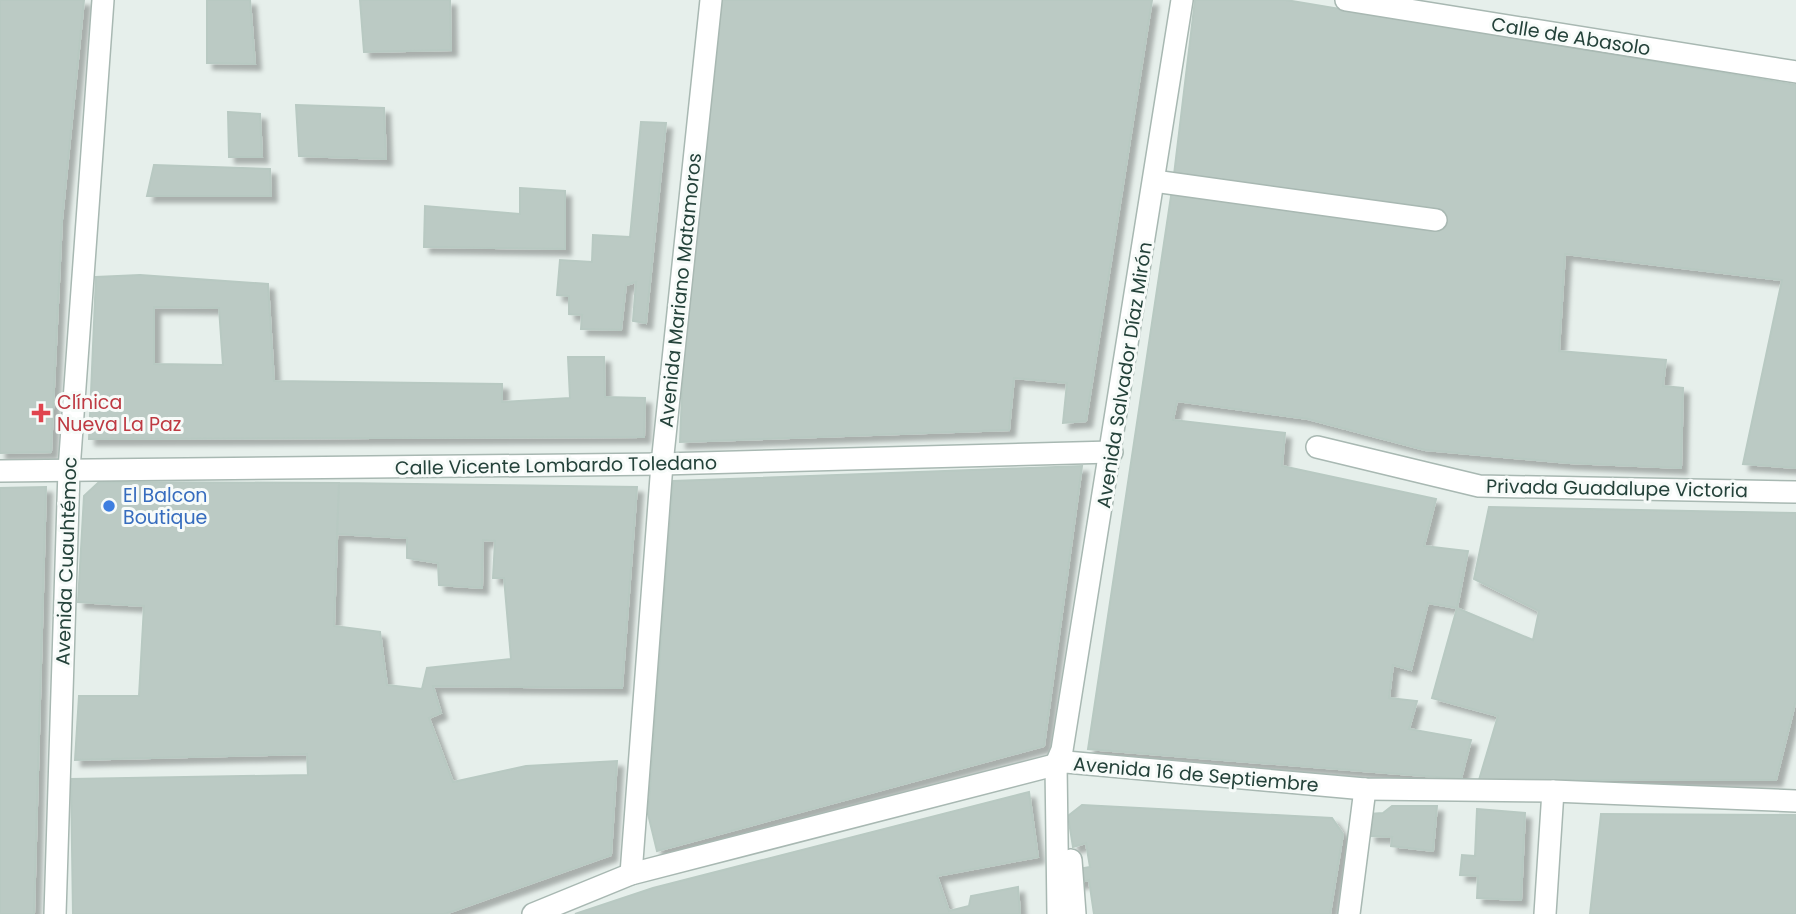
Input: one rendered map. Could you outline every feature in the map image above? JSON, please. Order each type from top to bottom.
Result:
[{"type":"street","name":"Avenida Cuauhtémoc","points":[[55,914],[69,470],[103,0]]},
{"type":"street","name":"Avenida Mariano Matamoros","points":[[631,874],[662,464],[711,0]]},
{"type":"street","name":"Avenida Salvador Díaz Mirón","points":[[1061,759],[1182,0]]},
{"type":"street","name":"Calle de Abasolo","points":[[1346,0],[1796,72]]},
{"type":"street","points":[[1154,181],[1436,220]]},
{"type":"street","name":"Privada Guadalupe Victoria","points":[[1317,447],[1479,486],[1796,492]]},
{"type":"street","name":"Calle Vicente Lombardo Toledano","points":[[0,471],[662,464],[1112,452]]},
{"type":"street","points":[[1058,914],[1061,759]]},
{"type":"street","points":[[1061,759],[1075,914]]},
{"type":"street","name":"Avenida 16 de Septiembre","points":[[533,914],[631,874],[1061,759],[1365,789],[1553,790],[1796,801]]},
{"type":"street","points":[[1349,914],[1365,789]]},
{"type":"street","points":[[1545,914],[1553,790]]},
{"type":"building","points":[[0,0],[84,0],[62,220],[51,452],[0,453]]},
{"type":"building","points":[[207,0],[250,0],[255,64],[207,63]]},
{"type":"building","points":[[360,0],[450,0],[451,50],[364,52]]},
{"type":"building","points":[[722,0],[1152,0],[1086,421],[1063,423],[1067,383],[1014,378],[1009,430],[680,442],[688,252]]},
{"type":"building","points":[[1195,0],[1286,0],[1796,85],[1796,468],[1743,464],[1782,280],[1565,254],[1559,351],[1666,360],[1663,386],[1683,388],[1681,468],[1569,463],[1425,450],[1308,419],[1177,401],[1173,420],[1285,433],[1282,466],[1436,499],[1424,546],[1468,551],[1457,608],[1428,603],[1411,670],[1393,665],[1389,698],[1417,701],[1409,729],[1471,740],[1461,779],[1088,749],[1173,183]]},
{"type":"building","points":[[296,105],[384,108],[386,159],[299,156]]},
{"type":"building","points":[[228,112],[260,114],[262,157],[229,157]]},
{"type":"building","points":[[641,122],[666,123],[646,323],[633,321],[636,282],[626,285],[621,330],[581,329],[582,315],[569,314],[569,296],[557,295],[560,260],[592,262],[593,235],[630,237]]},
{"type":"building","points":[[154,165],[270,169],[271,196],[147,196]]},
{"type":"building","points":[[520,188],[565,191],[565,249],[424,247],[425,206],[520,214]]},
{"type":"building","points":[[140,275],[268,284],[274,381],[502,384],[502,402],[570,398],[568,357],[604,357],[605,397],[645,398],[644,437],[89,439],[96,277]],"holes":[[[154,307],[219,308],[223,365],[154,364]]]},
{"type":"building","points":[[1082,466],[1044,746],[657,851],[648,814],[673,481]]},
{"type":"building","points":[[99,482],[637,487],[622,688],[433,686],[441,713],[429,718],[453,782],[526,766],[617,761],[611,855],[445,914],[73,914],[71,779],[308,775],[307,754],[75,760],[79,696],[139,696],[144,606],[78,602],[84,496]],"holes":[[[337,534],[407,538],[407,558],[438,563],[439,585],[482,588],[483,540],[495,541],[493,578],[504,578],[511,659],[427,668],[422,689],[387,685],[380,632],[334,626]]]},
{"type":"building","points":[[46,487],[34,914],[0,914],[0,488]]},
{"type":"building","points":[[1489,507],[1796,513],[1796,700],[1776,780],[1479,780],[1498,716],[1432,698],[1457,608],[1533,640],[1539,611],[1474,579]]},
{"type":"building","points":[[1029,792],[1038,857],[937,876],[949,911],[969,906],[971,896],[1018,887],[1020,914],[575,914],[653,888]]},
{"type":"building","points":[[1082,805],[1332,818],[1343,834],[1330,914],[1094,914],[1089,880],[1074,884],[1072,870],[1090,867],[1086,843],[1073,847],[1068,816]]},
{"type":"building","points":[[1392,806],[1437,806],[1433,851],[1391,846],[1392,837],[1370,836],[1369,814],[1383,813]]},
{"type":"building","points":[[1477,809],[1525,813],[1521,900],[1477,898],[1478,876],[1460,875],[1462,855],[1475,856]]},
{"type":"building","points":[[1601,814],[1796,815],[1796,914],[1590,914]]},
{"type":"place","name":"Clínica Nueva La Paz","points":[[41,413]]},
{"type":"place","name":"El Balcon Boutique","points":[[109,506]]}]
